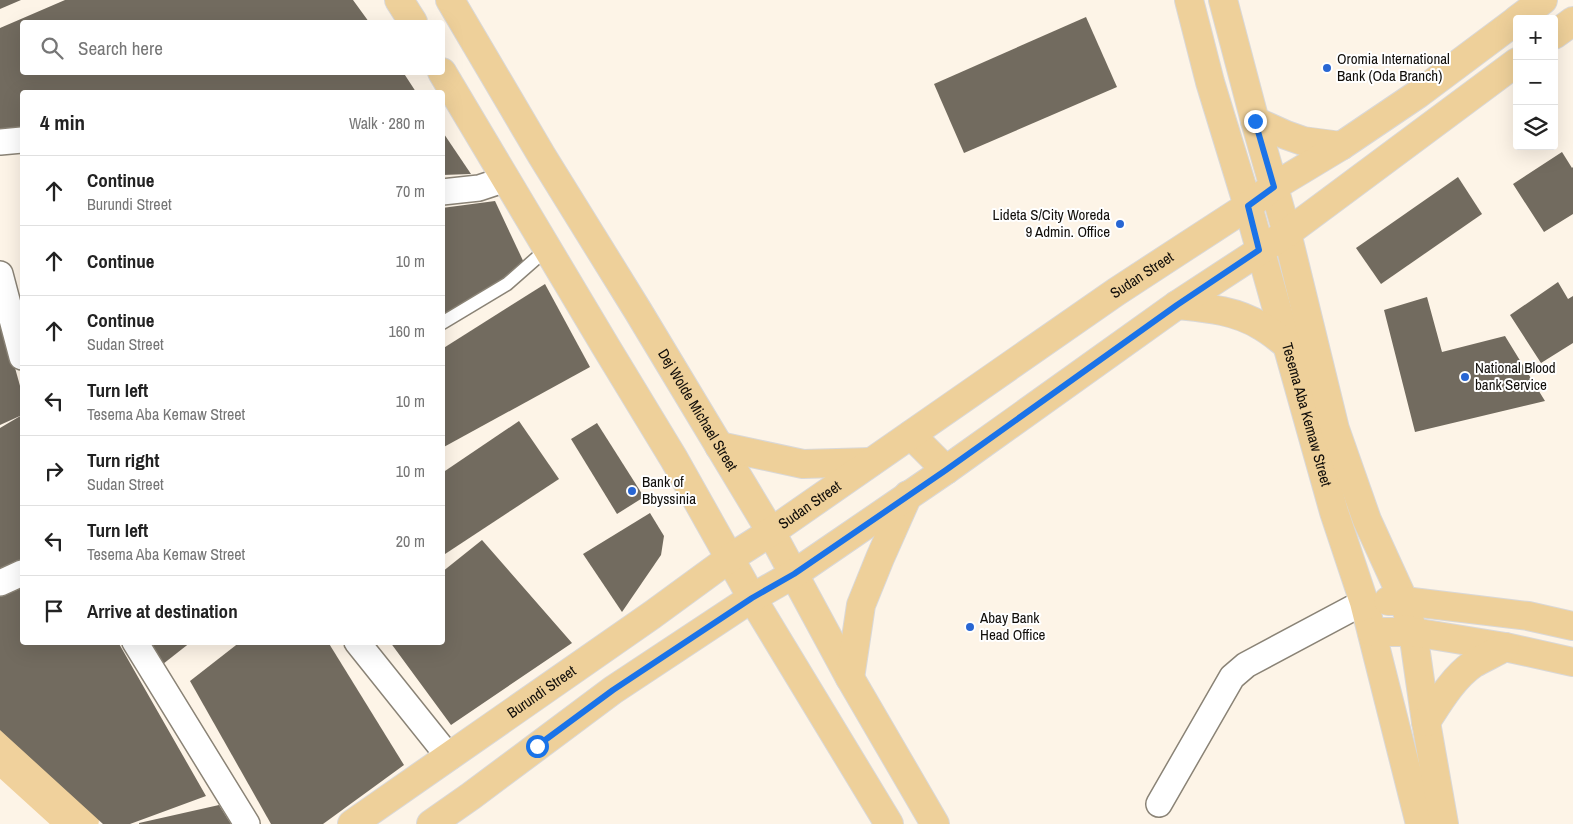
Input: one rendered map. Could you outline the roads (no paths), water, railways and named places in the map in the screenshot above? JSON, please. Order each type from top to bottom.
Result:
[{"type":"main road","points":[[399,0],[412,20]]},
{"type":"main road","name":"Dej Wolde Michael Street","points":[[450,0],[542,156],[771,532],[850,678],[935,824]]},
{"type":"main road","name":"Tesema Aba Kemaw Street","points":[[1189,0],[1210,82],[1248,206],[1334,512],[1364,602],[1420,824]]},
{"type":"main road","name":"Tesema Aba Kemaw Street","points":[[1223,0],[1287,233],[1335,429],[1367,520],[1404,601],[1414,632],[1426,722],[1444,824]]},
{"type":"main road","name":"Sudan Street","points":[[1522,15],[1543,0]]},
{"type":"main road","points":[[1558,32],[1573,21]]},
{"type":"main road","name":"Sudan Street","points":[[730,558],[771,532],[1116,292],[1274,187],[1341,146],[1430,85],[1513,22]]},
{"type":"main road","points":[[432,824],[613,690],[752,598],[794,574],[946,470],[1177,305],[1287,233],[1513,65]]},
{"type":"main road","points":[[444,75],[674,459],[752,598],[889,824]]},
{"type":"main road","points":[[1430,85],[1452,110]]},
{"type":"main road","points":[[1255,121],[1286,136],[1303,141],[1341,146]]},
{"type":"main road","points":[[1177,305],[1216,309],[1233,314],[1260,325],[1286,344]]},
{"type":"main road","points":[[911,435],[946,470]]},
{"type":"main road","points":[[719,446],[803,464],[871,462]]},
{"type":"main road","points":[[850,678],[861,605],[908,495]]},
{"type":"main road","name":"Burundi Street","points":[[352,824],[652,615],[730,558]]},
{"type":"main road","points":[[1364,602],[1404,601],[1528,616],[1573,626]]},
{"type":"main road","points":[[1372,632],[1414,632],[1573,662]]},
{"type":"main road","points":[[1426,722],[1457,678],[1473,664],[1505,648]]},
{"type":"street","points":[[0,142],[20,140]]},
{"type":"street","points":[[445,192],[479,188],[506,179]]},
{"type":"street","points":[[0,274],[20,349]]},
{"type":"street","points":[[0,582],[20,574]]},
{"type":"street","points":[[1159,804],[1232,677],[1246,665],[1364,602]]},
{"type":"street","points":[[137,645],[247,824]]},
{"type":"street","points":[[359,645],[449,757]]},
{"type":"lane","points":[[445,321],[507,284],[548,248]]},
{"type":"waterway","points":[[0,749],[77,819],[75,824]]},
{"type":"place","name":"Oromia International Bank (Oda Branch)","points":[[1327,68]]},
{"type":"place","name":"Lideta S/City Woreda 9 Admin. Office","points":[[1120,224]]},
{"type":"place","name":"National Blood bank Service","points":[[1465,377]]},
{"type":"place","name":"Bank of Bbyssinia","points":[[632,491]]},
{"type":"place","name":"Abay Bank Head Office","points":[[970,627]]}]
